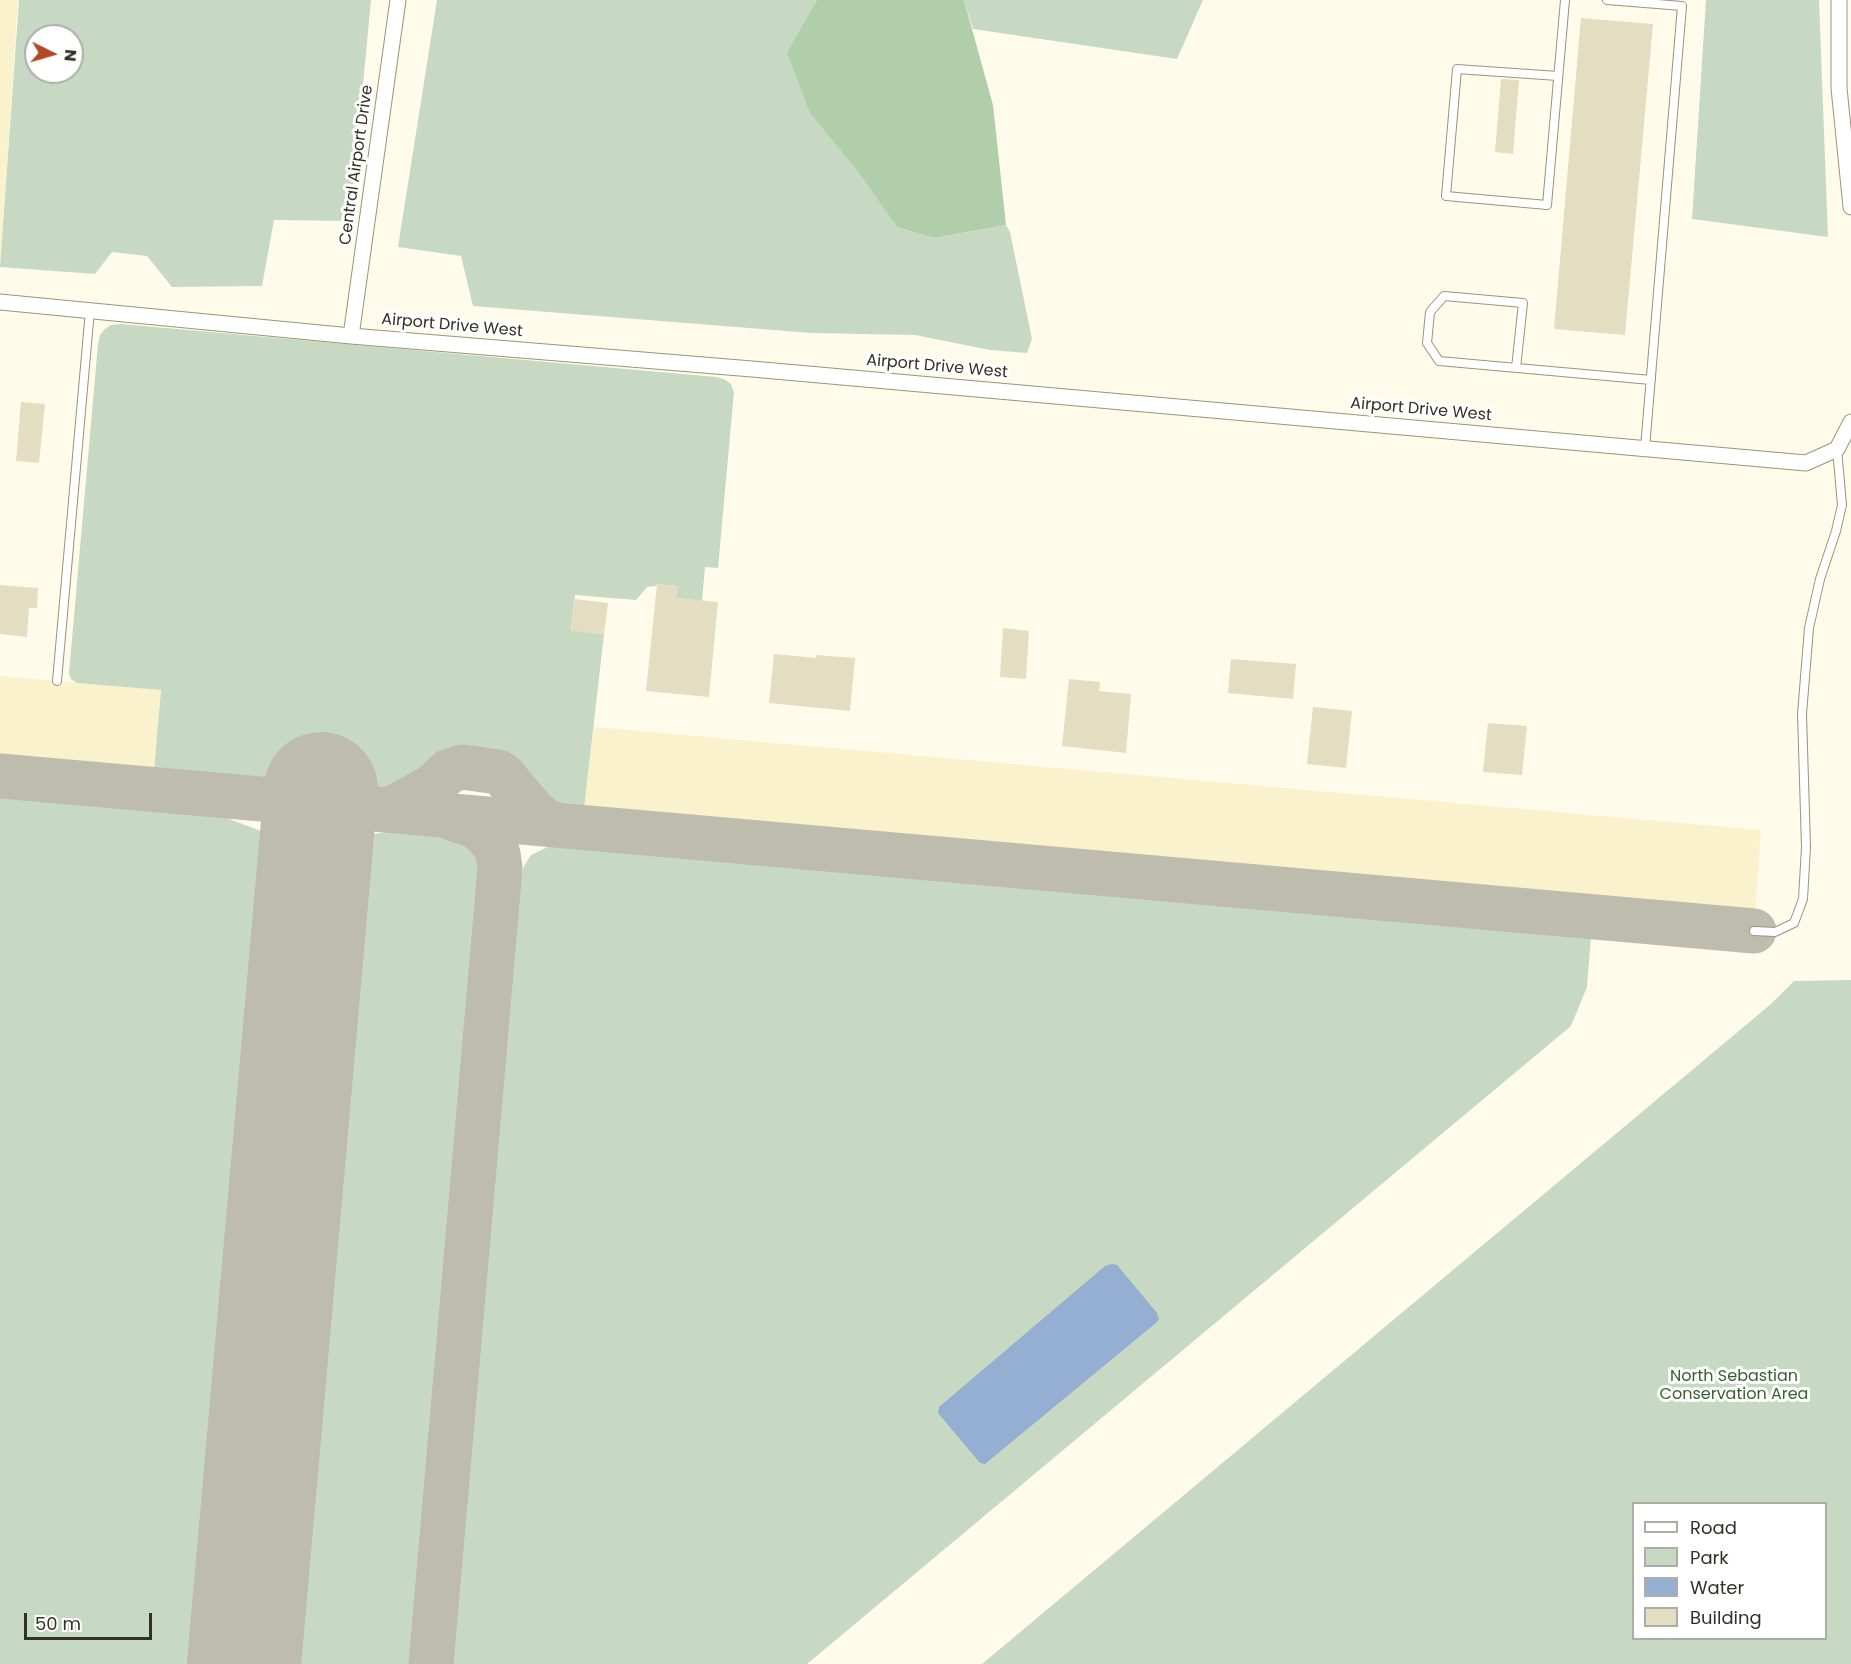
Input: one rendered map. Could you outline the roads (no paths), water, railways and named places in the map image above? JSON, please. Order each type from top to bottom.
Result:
[{"type":"street","name":"Central Airport Drive","points":[[351,336],[398,0]]},
{"type":"street","points":[[1839,0],[1839,88],[1851,207]]},
{"type":"street","name":"Airport Drive West","points":[[0,302],[351,336],[782,371],[1806,463],[1837,449]]},
{"type":"street","points":[[1837,449],[1851,422]]},
{"type":"lane","points":[[1558,76],[1457,69],[1446,196],[1547,205],[1565,0]]},
{"type":"lane","points":[[1607,0],[1682,6],[1645,448]]},
{"type":"lane","points":[[1516,368],[1523,303],[1444,296],[1430,312],[1427,344],[1439,361],[1516,368],[1651,380]]},
{"type":"lane","points":[[57,681],[90,310]]},
{"type":"lane","points":[[1754,930],[1775,932],[1794,923],[1803,899],[1806,847],[1803,703],[1809,628],[1820,579],[1842,505],[1837,449]]},
{"type":"water","points":[[1117,1265],[1157,1313],[1159,1319],[985,1464],[980,1463],[938,1413],[939,1407],[1105,1266]]},
{"type":"park label","name":"North Sebastian Conservation Area","points":[[1734,1386]]}]
